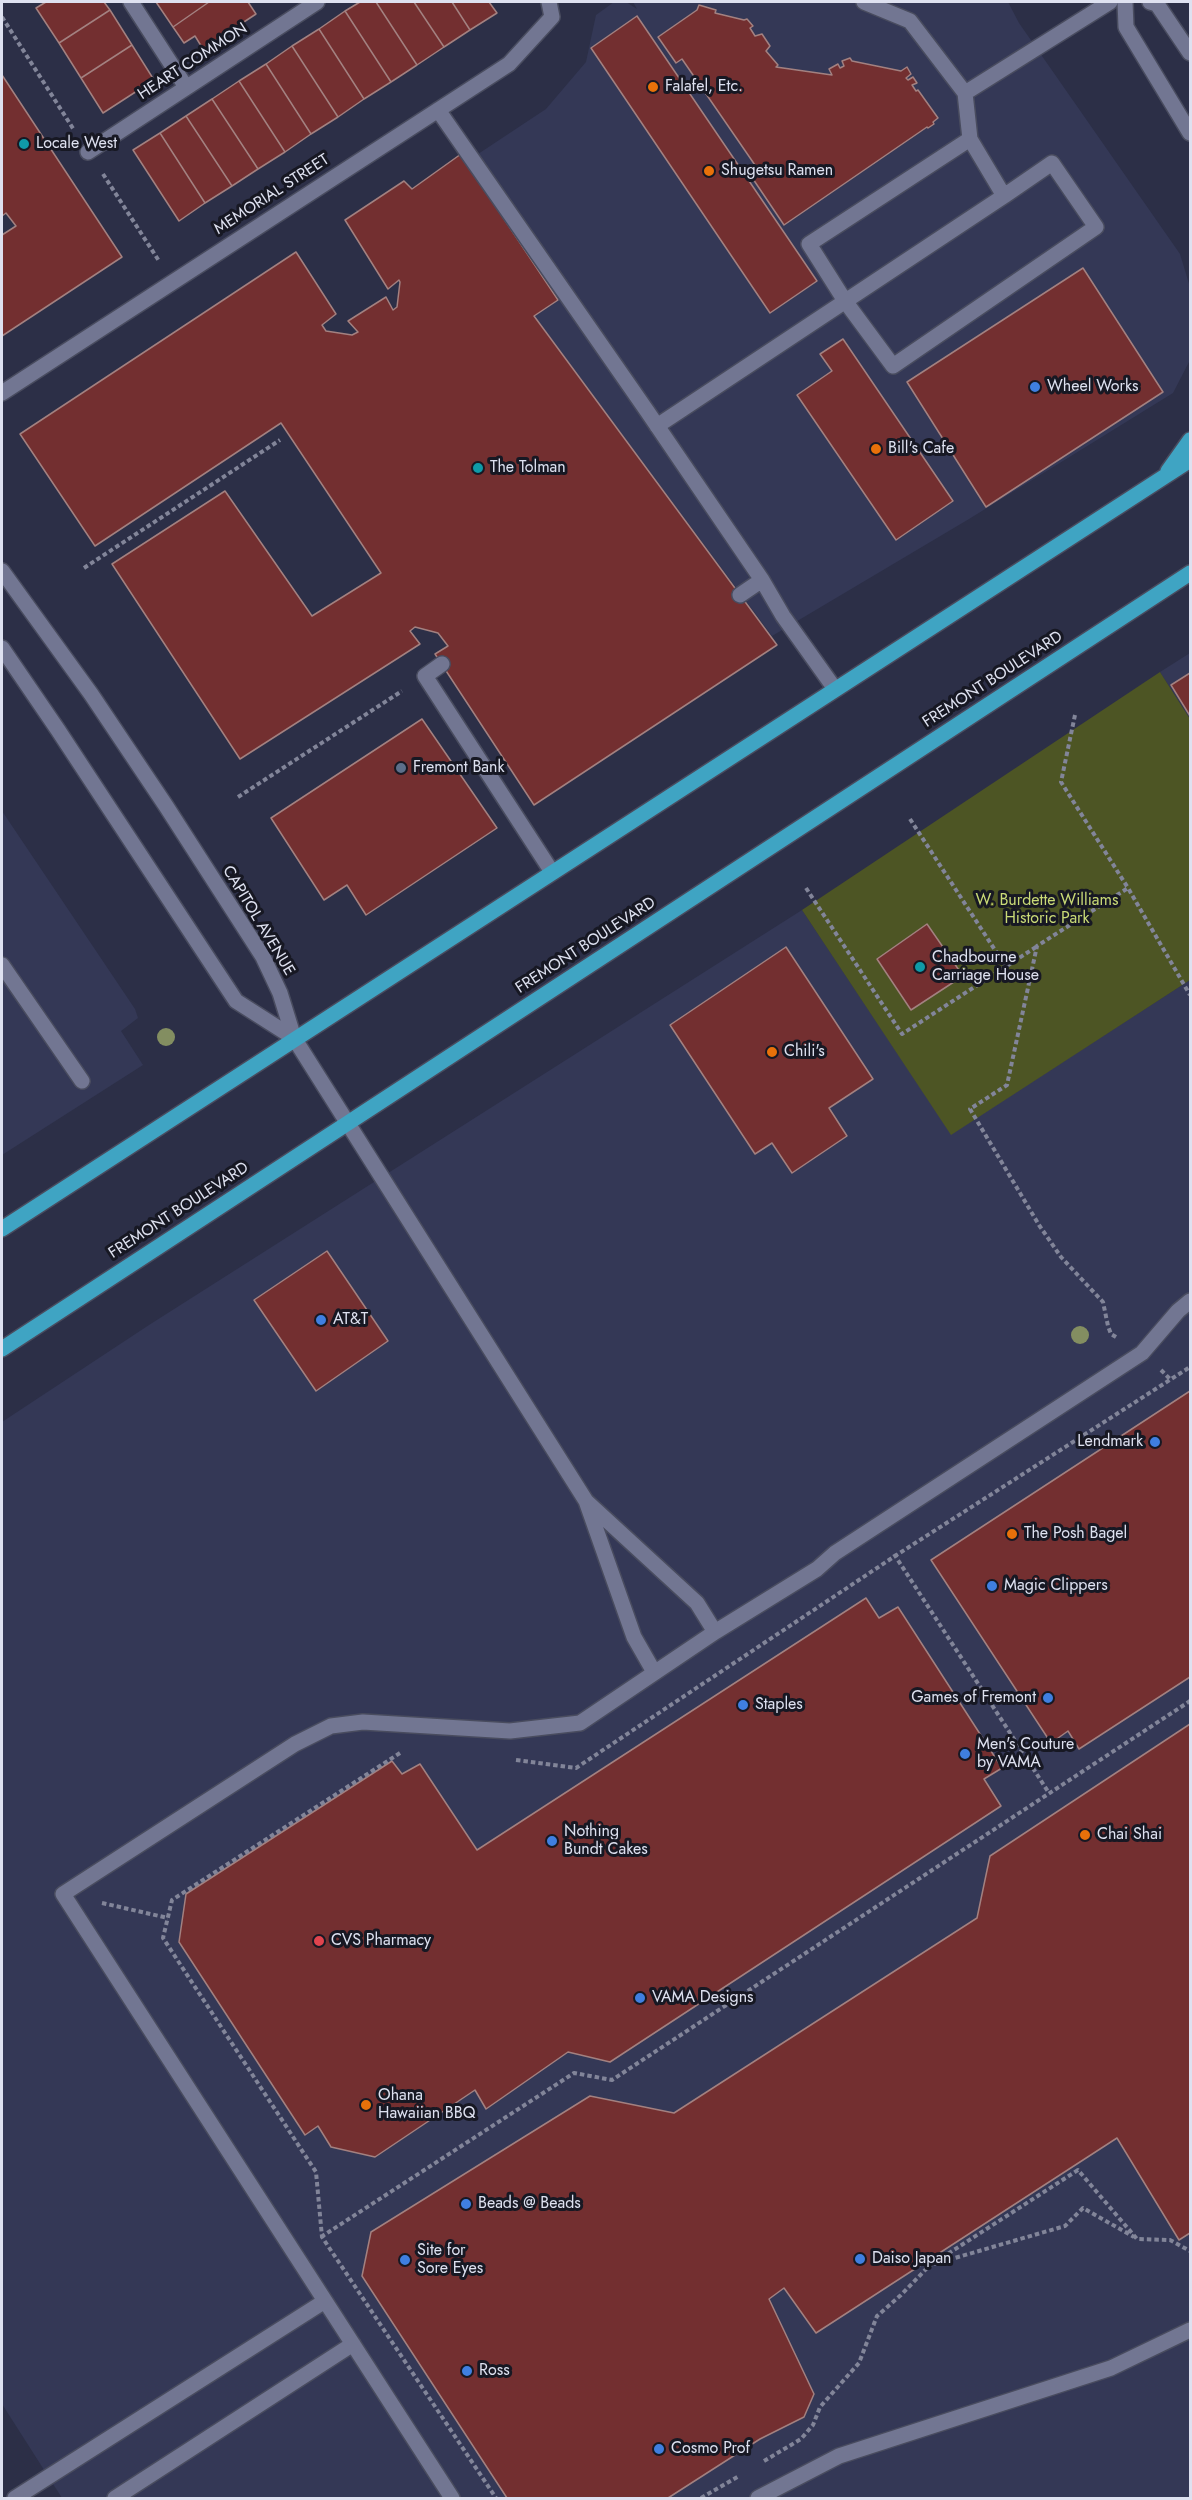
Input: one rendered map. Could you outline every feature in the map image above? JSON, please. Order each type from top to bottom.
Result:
[{"type":"main road","points":[[1162,478],[1191,440]]},
{"type":"main road","points":[[2,1229],[294,1038],[1191,460]]},
{"type":"main road","name":"FREMONT BOULEVARD","points":[[2,1349],[1191,573]]},
{"type":"street","points":[[130,2],[186,87]]},
{"type":"street","name":"HEART COMMON","points":[[88,152],[317,2]]},
{"type":"street","points":[[864,2],[910,21],[965,93],[970,139],[1004,196]]},
{"type":"street","points":[[965,93],[1110,2]]},
{"type":"street","points":[[1125,2],[1126,27],[1191,133]]},
{"type":"street","points":[[1150,2],[1157,4],[1191,53]]},
{"type":"street","name":"MEMORIAL STREET","points":[[2,393],[509,64],[551,9]]},
{"type":"street","points":[[438,110],[533,256],[657,426],[762,580],[783,616],[835,689]]},
{"type":"street","points":[[657,426],[845,301],[1004,196],[1052,163],[1096,227],[893,366],[845,301],[809,244],[970,139]]},
{"type":"street","name":"CAPITOL AVENUE","points":[[2,571],[97,704],[262,957],[280,993],[294,1038]]},
{"type":"street","points":[[740,595],[762,580]]},
{"type":"street","points":[[2,648],[58,729],[236,1001],[294,1038],[586,1501],[634,1637],[654,1672]]},
{"type":"street","points":[[442,664],[425,676],[552,872]]},
{"type":"street","points":[[2,965],[82,1081]]},
{"type":"street","points":[[452,2499],[63,1894],[295,1744],[331,1726],[363,1722],[510,1731],[580,1723],[654,1672],[817,1569],[876,1527],[1142,1353],[1178,1311],[1191,1301]]},
{"type":"street","points":[[586,1501],[698,1603],[715,1632]]},
{"type":"street","points":[[15,2499],[325,2301]]},
{"type":"street","points":[[758,2499],[839,2456],[1111,2368],[1191,2331]]},
{"type":"street","points":[[115,2499],[352,2344]]},
{"type":"path","points":[[84,568],[280,440]]},
{"type":"path","points":[[238,797],[425,676]]},
{"type":"path","points":[[1075,715],[1061,782],[1128,888],[1191,995]]},
{"type":"path","points":[[910,819],[1006,967]]},
{"type":"path","points":[[806,888],[902,1034],[1128,888]]},
{"type":"path","points":[[1037,946],[1007,1085],[970,1109],[1039,1225],[1061,1257],[1103,1302],[1111,1334],[1142,1353],[1171,1380]]},
{"type":"path","points":[[505,1758],[576,1768],[895,1556],[1191,1367]]},
{"type":"path","points":[[876,1527],[1049,1792]]},
{"type":"path","points":[[294,2253],[574,2073],[612,2080],[1191,1701]]},
{"type":"path","points":[[400,1753],[172,1900],[164,1938],[316,2172],[322,2237],[496,2499]]},
{"type":"path","points":[[63,1894],[168,1918]]},
{"type":"path","points":[[761,2463],[801,2439],[813,2425],[820,2408],[859,2363],[877,2316],[929,2266],[1078,2170],[1137,2239]]},
{"type":"path","points":[[929,2266],[1065,2226],[1083,2208],[1137,2239],[1170,2240],[1191,2251]]},
{"type":"path","points":[[701,2499],[741,2475]]},
{"type":"shaded area","points":[[614,2],[626,2],[637,9],[633,2],[1008,2],[1019,23],[1180,254],[1190,287],[1190,360],[1173,393],[969,519],[772,636],[534,316],[466,162],[546,109],[586,62],[596,15]]},
{"type":"shaded area","points":[[1190,653],[1190,719],[1160,672]]},
{"type":"shaded area","points":[[2,811],[135,1009],[138,1018],[121,1031],[143,1065],[2,1155]]},
{"type":"shaded area","points":[[802,910],[951,1134],[1190,980],[1190,2498],[62,2498],[2,2404],[2,1422],[149,1325]]},
{"type":"green space","name":"W. Burdette Williams Historic Park","points":[[1160,672],[1190,719],[1190,980],[951,1135],[802,910]]},
{"type":"building","points":[[46,2],[104,2],[110,10],[59,43],[36,8]]},
{"type":"building","points":[[156,2],[209,2],[173,27]]},
{"type":"building","points":[[209,2],[248,2],[256,14],[203,49],[195,36],[184,43],[173,27]]},
{"type":"building","points":[[360,2],[376,2],[417,65],[391,82],[345,11]]},
{"type":"building","points":[[376,2],[414,2],[444,47],[417,65]]},
{"type":"building","points":[[414,2],[452,2],[470,30],[444,47]]},
{"type":"building","points":[[452,2],[489,2],[497,13],[470,30]]},
{"type":"building","points":[[699,5],[716,10],[715,13],[747,19],[753,26],[750,28],[755,36],[762,34],[770,46],[766,51],[778,65],[776,67],[832,75],[829,69],[838,64],[840,68],[844,66],[842,61],[850,58],[852,61],[901,71],[907,67],[911,74],[906,78],[908,80],[913,77],[917,83],[912,85],[938,118],[933,122],[934,124],[784,225],[749,173],[757,168],[682,59],[676,63],[658,37],[697,10]]},
{"type":"building","points":[[110,10],[132,45],[81,78],[59,43]]},
{"type":"building","points":[[345,11],[391,82],[364,99],[319,29]]},
{"type":"building","points":[[637,16],[817,281],[770,313],[591,48]]},
{"type":"building","points":[[319,29],[364,99],[338,117],[292,46]]},
{"type":"building","points":[[132,45],[154,80],[103,113],[81,78]]},
{"type":"building","points":[[292,46],[338,117],[311,134],[266,64]]},
{"type":"building","points":[[266,64],[311,134],[285,152],[239,81]]},
{"type":"building","name":"Locale West","points":[[2,75],[122,257],[2,336],[2,235],[16,226],[6,213],[2,216]]},
{"type":"building","points":[[239,81],[285,152],[258,169],[212,99]]},
{"type":"building","points":[[212,99],[258,169],[232,186],[186,116]]},
{"type":"building","points":[[186,116],[232,186],[205,203],[160,133]]},
{"type":"building","points":[[160,133],[205,203],[179,221],[133,150]]},
{"type":"building","name":"The Tolman","points":[[461,154],[558,300],[534,316],[777,645],[534,805],[435,654],[448,646],[438,633],[415,627],[410,631],[420,644],[240,759],[112,564],[225,491],[312,616],[381,573],[281,423],[95,546],[20,434],[296,252],[336,314],[322,325],[326,331],[352,335],[358,332],[348,321],[386,297],[393,310],[397,307],[399,280],[388,289],[345,220],[404,181],[412,189]]},
{"type":"building","name":"Wheel Works","points":[[1083,268],[1163,392],[986,507],[907,382]]},
{"type":"building","name":"Bill's Cafe","points":[[843,339],[953,501],[896,540],[797,395],[832,371],[820,354]]},
{"type":"building","points":[[1190,673],[1190,716],[1171,685]]},
{"type":"building","name":"Fremont Bank","points":[[422,719],[497,828],[366,915],[347,885],[324,900],[271,818]]},
{"type":"building","name":"Chadbourne Carriage House","points":[[927,924],[963,976],[911,1010],[877,959]]},
{"type":"building","name":"Chili's","points":[[786,947],[873,1079],[829,1108],[847,1136],[792,1173],[772,1143],[755,1154],[670,1025]]},
{"type":"building","name":"AT&T","points":[[327,1251],[388,1341],[316,1391],[254,1300]]},
{"type":"building","points":[[1190,1391],[1190,1677],[1079,1749],[1068,1731],[1051,1743],[931,1560]]},
{"type":"building","points":[[866,1598],[879,1618],[898,1607],[1002,1768],[984,1779],[1001,1806],[610,2062],[568,2052],[486,2109],[475,2090],[375,2157],[331,2147],[318,2126],[305,2135],[179,1942],[186,1894],[392,1761],[402,1774],[420,1764],[477,1850]]},
{"type":"building","points":[[1190,1724],[1190,2233],[1179,2240],[1117,2138],[816,2333],[784,2288],[769,2299],[814,2394],[804,2417],[760,2439],[668,2498],[507,2498],[362,2276],[371,2232],[590,2096],[674,2113],[977,1918],[990,1856]]},
{"type":"place","name":"Falafel, Etc.","points":[[653,87]]},
{"type":"place","name":"Locale West","points":[[24,144]]},
{"type":"place","name":"Shugetsu Ramen","points":[[709,171]]},
{"type":"place","name":"Wheel Works","points":[[1035,387]]},
{"type":"place","name":"Bill's Cafe","points":[[876,449]]},
{"type":"place","name":"The Tolman","points":[[478,468]]},
{"type":"place","name":"Fremont Bank","points":[[401,768]]},
{"type":"place","name":"Chadbourne Carriage House","points":[[920,967]]},
{"type":"place","name":"Chili's","points":[[772,1052]]},
{"type":"place","name":"AT&T","points":[[321,1320]]},
{"type":"place","name":"Lendmark","points":[[1155,1442]]},
{"type":"place","name":"The Posh Bagel","points":[[1012,1534]]},
{"type":"place","name":"Magic Clippers","points":[[992,1586]]},
{"type":"place","name":"Games of Fremont","points":[[1048,1698]]},
{"type":"place","name":"Staples","points":[[743,1705]]},
{"type":"place","name":"Men's Couture by VAMA","points":[[965,1754]]},
{"type":"place","name":"Chai Shai","points":[[1085,1835]]},
{"type":"place","name":"Nothing Bundt Cakes","points":[[552,1841]]},
{"type":"place","name":"CVS Pharmacy","points":[[319,1941]]},
{"type":"place","name":"VAMA Designs","points":[[640,1998]]},
{"type":"place","name":"Ohana Hawaiian BBQ","points":[[366,2105]]},
{"type":"place","name":"Beads @ Beads","points":[[466,2204]]},
{"type":"place","name":"Daiso Japan","points":[[860,2259]]},
{"type":"place","name":"Site for Sore Eyes","points":[[405,2260]]},
{"type":"place","name":"Ross","points":[[467,2371]]},
{"type":"place","name":"Cosmo Prof","points":[[659,2449]]}]
